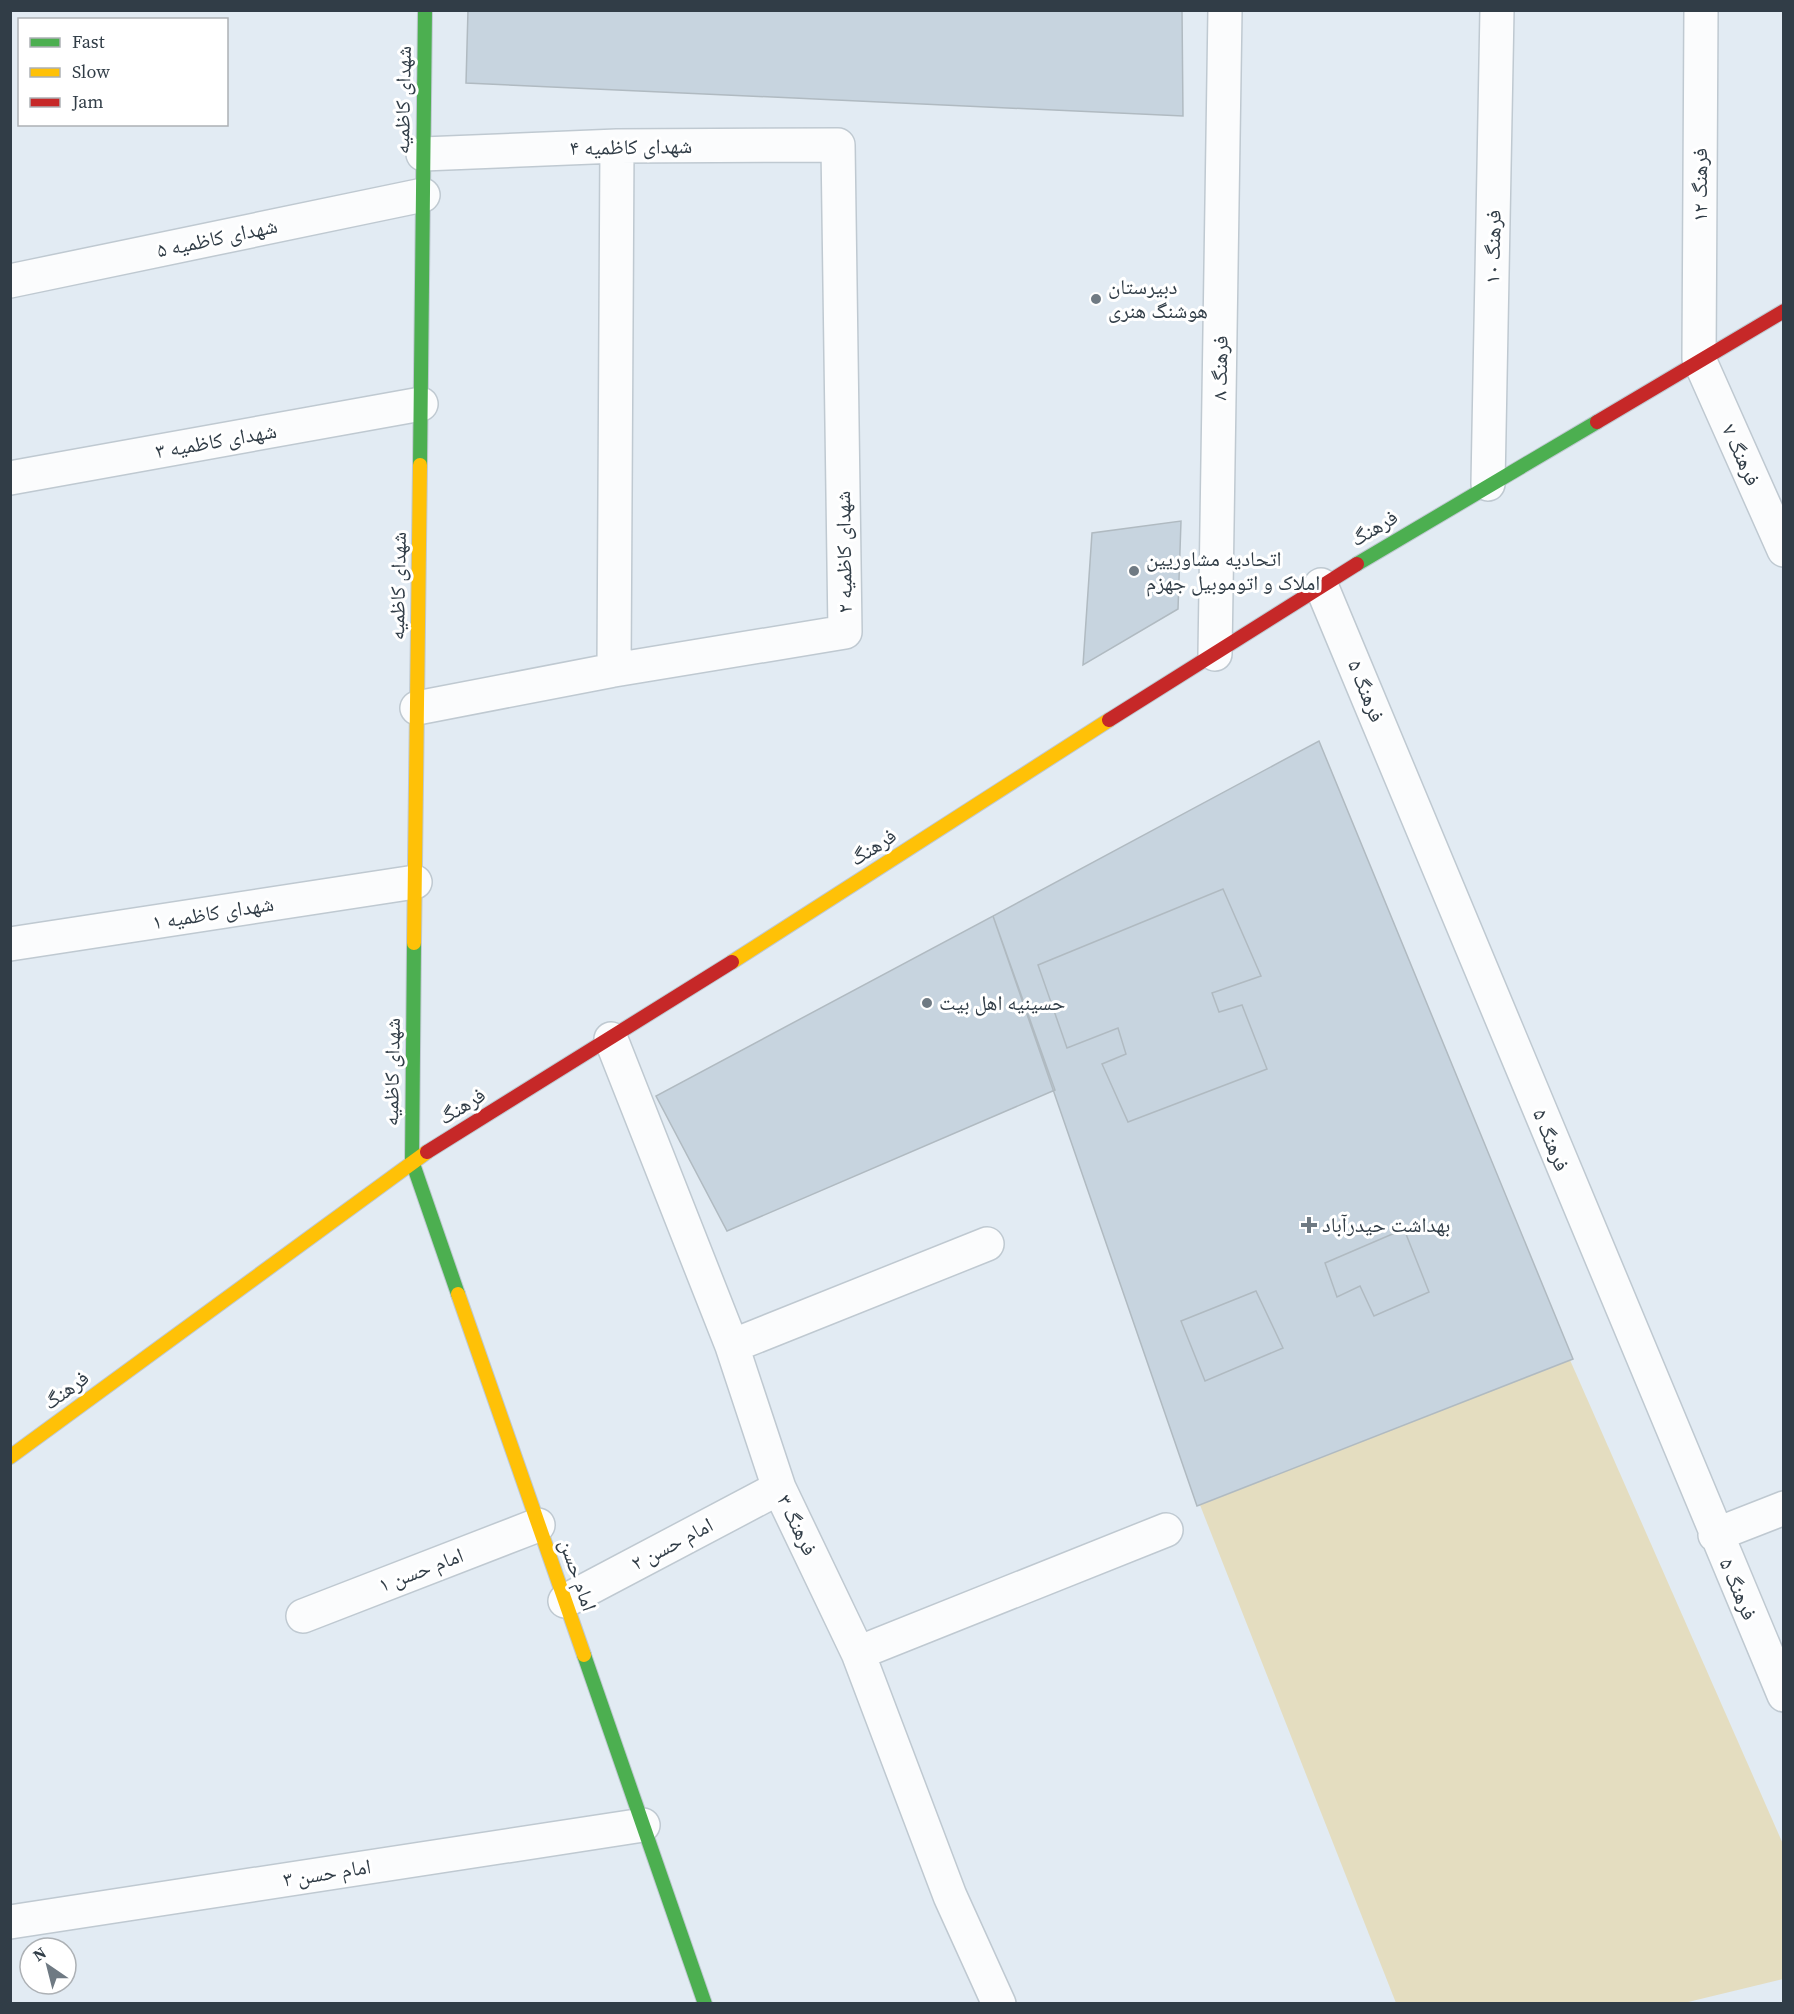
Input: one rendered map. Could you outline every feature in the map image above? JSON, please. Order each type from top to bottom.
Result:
[{"type":"main road","name":"شهدای کاظمیه","points":[[412,1161],[425,10]]},
{"type":"main road","name":"فرهنگ","points":[[10,1457],[412,1161],[611,1039],[1321,585],[1699,359],[1784,311]]},
{"type":"main road","name":"امام حسن","points":[[412,1161],[705,2004]]},
{"type":"street","name":"فرهنگ ۸","points":[[1215,654],[1225,10]]},
{"type":"street","name":"فرهنگ ۱۰","points":[[1488,484],[1497,10]]},
{"type":"street","name":"فرهنگ ۱۲","points":[[1699,359],[1701,10]]},
{"type":"street","name":"شهدای کاظمیه ۴","points":[[423,154],[617,146],[838,146]]},
{"type":"street","points":[[614,670],[617,146]]},
{"type":"street","name":"شهدای کاظمیه ۲","points":[[417,708],[614,670],[845,632],[838,146]]},
{"type":"street","name":"شهدای کاظمیه ۵","points":[[10,281],[423,195]]},
{"type":"street","name":"فرهنگ ۷","points":[[1699,359],[1784,550]]},
{"type":"street","name":"شهدای کاظمیه ۳","points":[[10,478],[421,404]]},
{"type":"street","name":"فرهنگ ۵","points":[[1321,585],[1715,1535],[1784,1695]]},
{"type":"street","name":"شهدای کاظمیه ۱","points":[[10,944],[415,882]]},
{"type":"street","name":"فرهنگ ۳","points":[[611,1039],[732,1346],[779,1488],[858,1653],[950,1896],[999,2004]]},
{"type":"street","points":[[732,1346],[987,1244]]},
{"type":"street","name":"امام حسن ۲","points":[[565,1600],[779,1488]]},
{"type":"street","points":[[1715,1535],[1784,1508]]},
{"type":"street","name":"امام حسن ۱","points":[[303,1616],[538,1524]]},
{"type":"street","points":[[858,1653],[1166,1530]]},
{"type":"street","name":"امام حسن ۳","points":[[10,1922],[643,1826]]},
{"type":"shaded area","points":[[1570,1360],[1783,1844],[1783,1979],[1684,2003],[1396,2003],[1200,1505]]},
{"type":"building","points":[[468,10],[1182,10],[1183,116],[466,83]]},
{"type":"building","name":"اتحادیه مشاوریین املاک و اتوموبیل جهزم","points":[[1181,521],[1178,609],[1083,665],[1092,533]]},
{"type":"building","name":"بهداشت حیدرآباد","points":[[1319,741],[1573,1359],[1197,1506],[993,916]]},
{"type":"building","points":[[1223,889],[1261,976],[1212,993],[1219,1012],[1242,1005],[1267,1069],[1128,1122],[1102,1064],[1126,1054],[1118,1028],[1067,1048],[1038,965]]},
{"type":"building","name":"حسینیه اهل بیت","points":[[993,916],[1055,1090],[727,1231],[656,1096]]},
{"type":"building","points":[[1404,1229],[1429,1292],[1374,1316],[1360,1286],[1337,1297],[1325,1263]]},
{"type":"building","points":[[1256,1291],[1283,1348],[1205,1381],[1181,1321]]},
{"type":"traffic: fast","points":[[420,465],[425,10]]},
{"type":"traffic: fast","points":[[1357,564],[1597,422]]},
{"type":"traffic: fast","points":[[414,943],[412,1161],[458,1294]]},
{"type":"traffic: fast","points":[[584,1655],[705,2004]]},
{"type":"traffic: slow","points":[[414,943],[420,465]]},
{"type":"traffic: slow","points":[[732,962],[1109,720]]},
{"type":"traffic: slow","points":[[10,1457],[427,1152]]},
{"type":"traffic: slow","points":[[458,1294],[584,1655]]},
{"type":"traffic: jam","points":[[1597,422],[1784,311]]},
{"type":"traffic: jam","points":[[1109,720],[1357,564]]},
{"type":"traffic: jam","points":[[427,1152],[732,962]]},
{"type":"place","name":"دبیرستان هوشنگ هنری","points":[[1096,299]]},
{"type":"place","name":"اتحادیه مشاوریین املاک و اتوموبیل جهزم","points":[[1134,571]]},
{"type":"place","name":"حسینیه اهل بیت","points":[[927,1003]]},
{"type":"place","name":"بهداشت حیدرآباد","points":[[1309,1225]]}]
